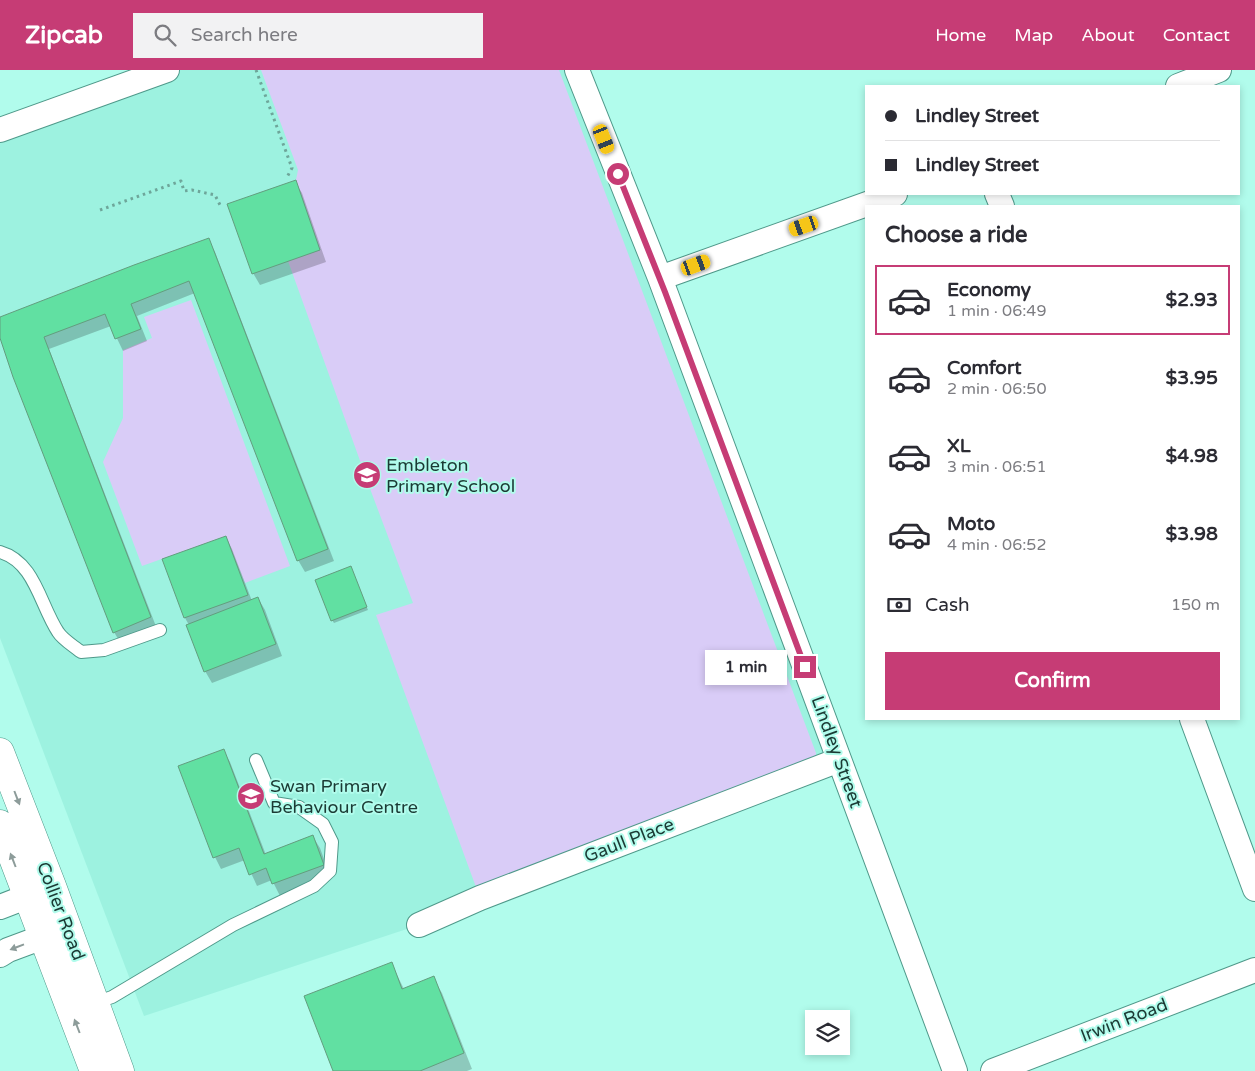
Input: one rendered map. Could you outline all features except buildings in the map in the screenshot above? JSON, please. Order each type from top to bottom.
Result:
[{"type":"main road","name":"Collier Road","points":[[0,752],[68,928],[120,1071]]},
{"type":"main road","name":"Collier Road","points":[[0,824],[94,1071]]},
{"type":"street","points":[[0,130],[167,70]]},
{"type":"street","name":"Lindley Street","points":[[577,70],[660,278],[956,1071]]},
{"type":"street","points":[[1181,85],[1219,70]]},
{"type":"street","points":[[660,278],[892,195]]},
{"type":"street","points":[[1192,720],[1255,889]]},
{"type":"street","name":"Gaull Place","points":[[419,925],[480,898],[840,760]]},
{"type":"street","points":[[0,907],[52,886]]},
{"type":"street","points":[[0,955],[68,928]]},
{"type":"street","name":"Irwin Road","points":[[993,1071],[1255,970]]},
{"type":"lane","points":[[0,552],[16,560],[34,582],[58,633],[81,652],[104,650],[160,630]]},
{"type":"lane","points":[[95,1003],[112,997],[233,926],[314,886],[330,871],[332,842],[323,824],[299,807],[274,803],[256,760]]},
{"type":"path","points":[[256,70],[292,168],[286,179]]},
{"type":"path","points":[[100,210],[181,181],[184,191],[192,190],[215,195],[220,205]]},
{"type":"shaded area","name":"Embleton Primary School","points":[[167,70],[576,70],[839,760],[419,925],[144,1016],[0,638],[0,130]]},
{"type":"shaded area","points":[[261,70],[559,70],[816,753],[814,769],[480,898],[376,615],[413,603],[288,261],[320,250],[296,180],[298,170]]},
{"type":"shaded area","points":[[191,300],[290,566],[245,583],[226,536],[142,566],[103,462],[123,418],[123,350],[152,338],[144,317]]},
{"type":"place","name":"Embleton Primary School","points":[[367,475]]},
{"type":"place","name":"Swan Primary Behaviour Centre","points":[[251,796]]},
{"type":"route","points":[[618,174],[665,292],[805,667]]}]
